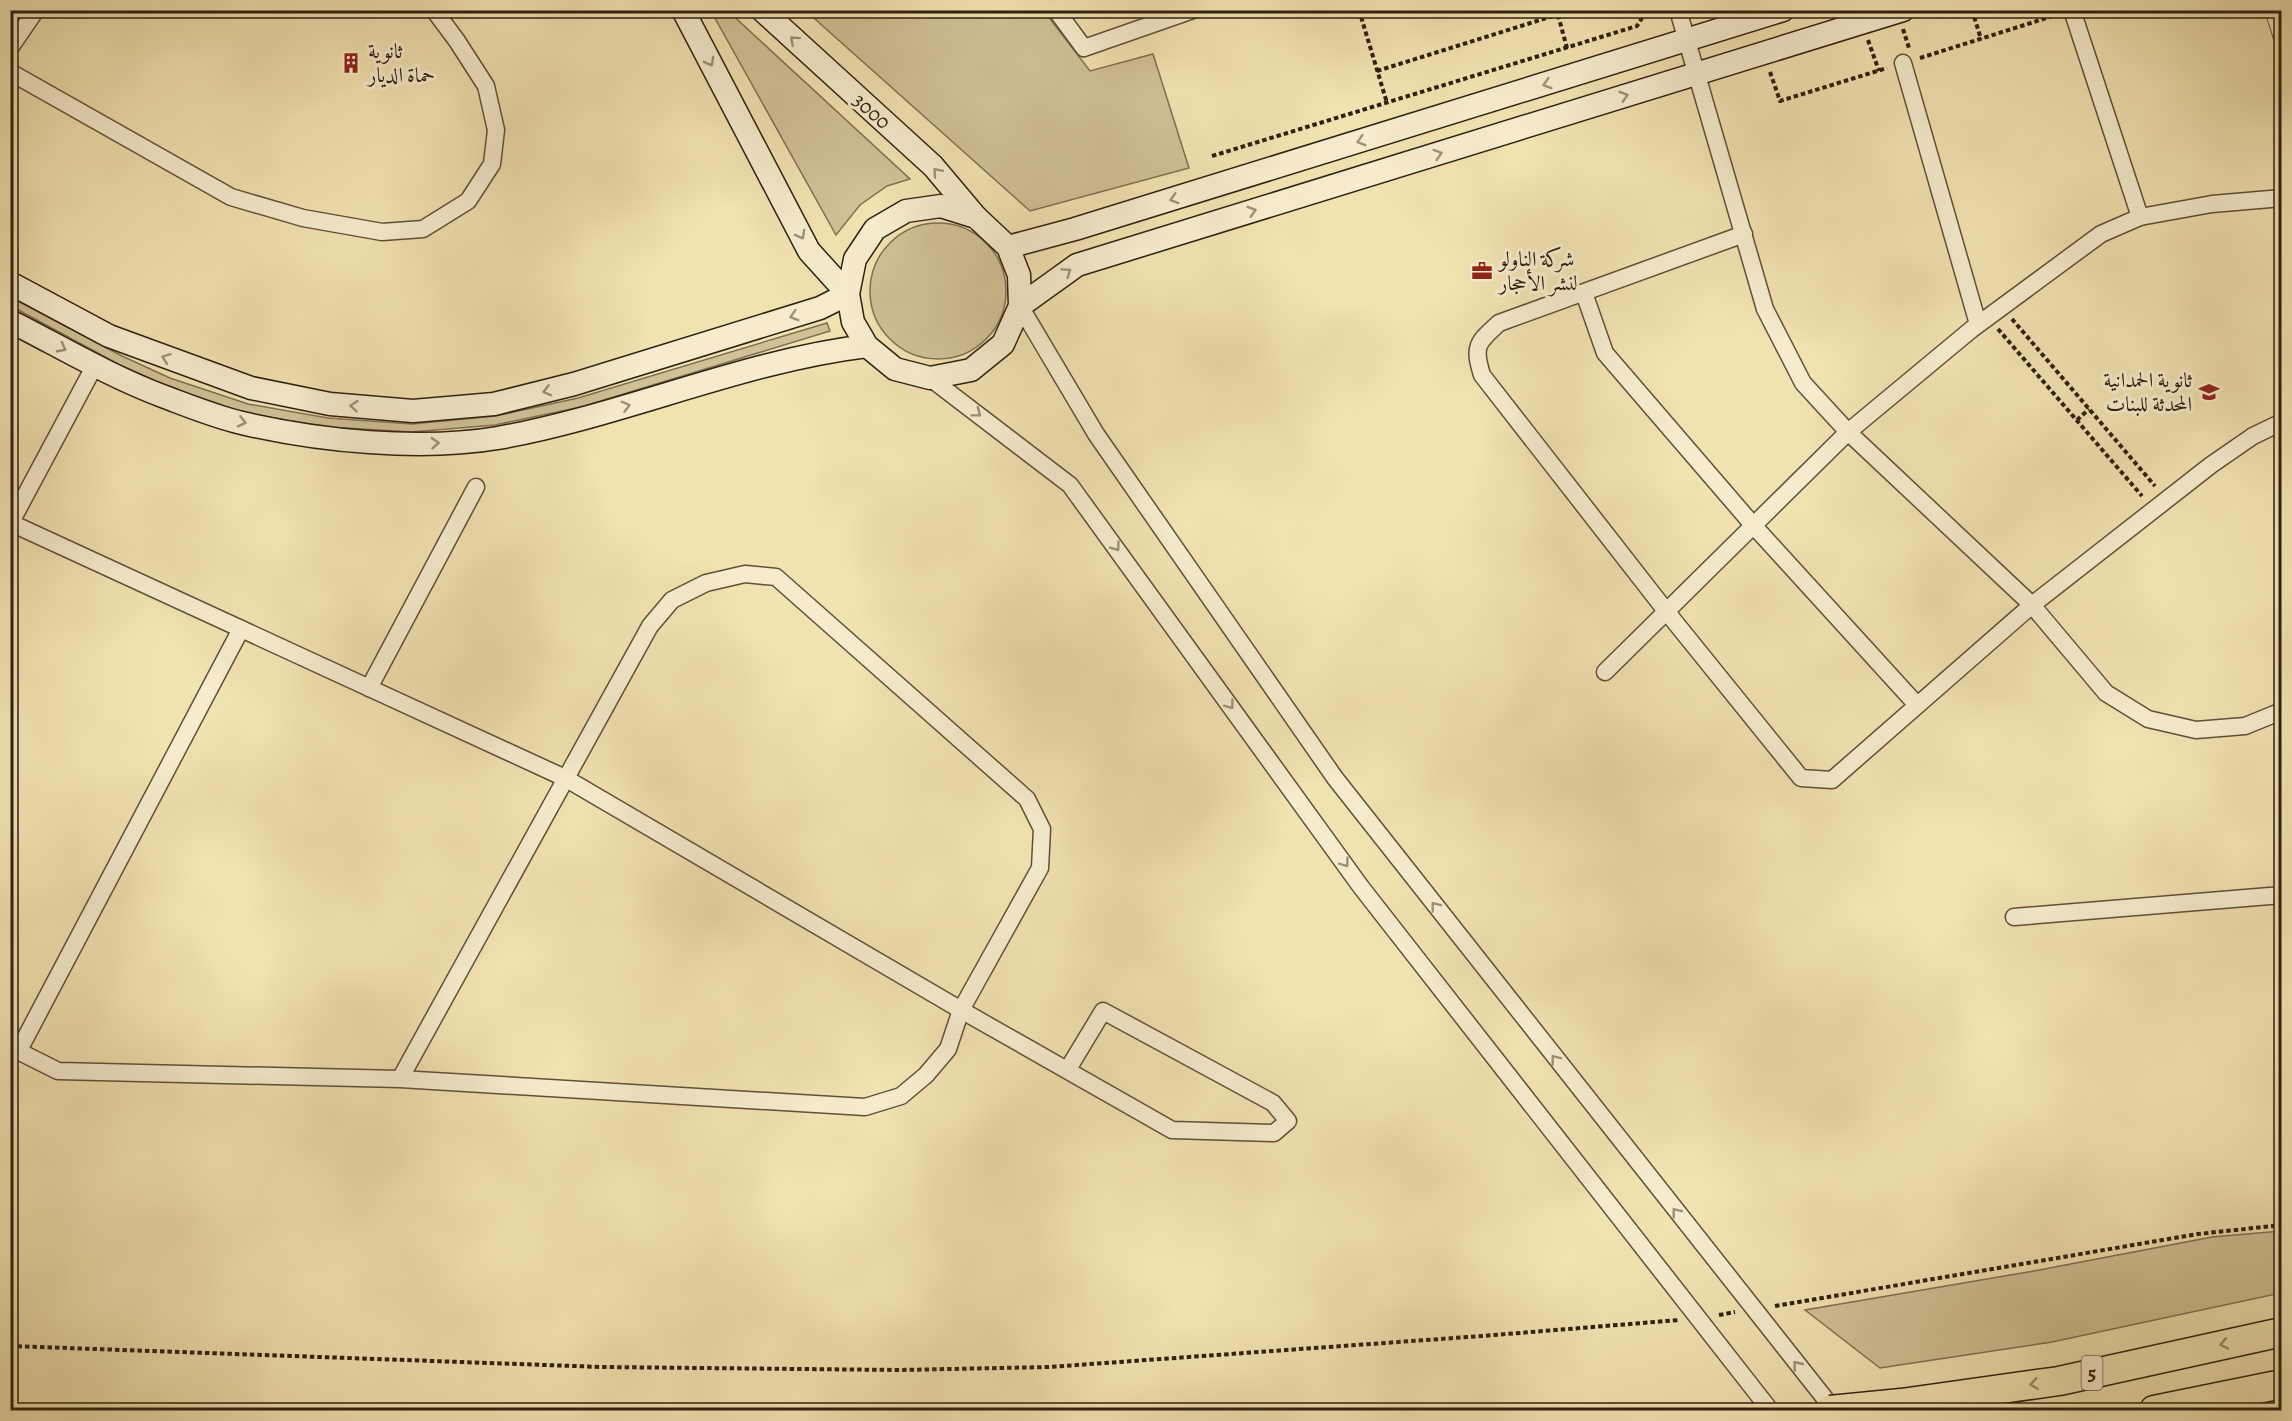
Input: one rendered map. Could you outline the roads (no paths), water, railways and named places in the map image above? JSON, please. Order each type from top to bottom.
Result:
[{"type":"highway","name":"5","points":[[1832,1410],[1901,1403],[2059,1381],[2282,1332]]},
{"type":"highway","points":[[2154,1410],[2282,1384]]},
{"type":"street","points":[[10,48],[36,10]]},
{"type":"street","points":[[10,72],[231,197],[303,219],[382,232],[423,229],[468,201],[492,164],[496,130],[486,86],[434,10]]},
{"type":"street","points":[[683,10],[809,252],[848,294]]},
{"type":"street","name":"3000","points":[[762,10],[933,166],[975,217]]},
{"type":"street","points":[[1056,10],[1084,48],[1193,10]]},
{"type":"street","points":[[1678,10],[1765,309],[1803,383],[1848,432],[2032,605],[2106,693],[2148,718],[2196,730],[2245,726],[2282,711]]},
{"type":"street","points":[[1008,247],[1075,229],[1783,10]]},
{"type":"street","points":[[2066,12],[2139,216]]},
{"type":"street","points":[[1020,306],[1077,265],[1698,74],[1902,16]]},
{"type":"street","points":[[1908,62],[1989,316]]},
{"type":"street","points":[[1605,672],[1848,432],[1989,316],[2101,234],[2139,216],[2212,204],[2282,198]]},
{"type":"street","points":[[930,378],[971,370],[1003,344],[1020,306],[1019,275],[1008,247],[975,217],[941,206],[906,211],[875,230],[855,259],[848,294],[853,322],[867,346],[895,369],[930,378],[1070,484],[1362,887],[1770,1410]]},
{"type":"street","points":[[1744,234],[1499,323],[1482,338],[1476,354],[1482,375],[1666,611],[1801,778],[1832,780],[2032,605],[2236,448],[2282,422]]},
{"type":"street","points":[[10,283],[109,336],[251,388],[330,404],[413,411],[494,404],[574,384],[820,308],[848,294]]},
{"type":"street","points":[[1584,293],[1605,353],[1753,525],[1917,705]]},
{"type":"street","points":[[1020,306],[1096,434],[1335,778],[1832,1410]]},
{"type":"street","points":[[10,321],[95,365],[163,396],[240,423],[326,438],[413,444],[497,438],[584,417],[823,351],[867,346]]},
{"type":"street","points":[[95,365],[11,524],[565,778],[961,1010],[1172,1130],[1274,1133],[1288,1121],[1273,1103],[1103,1011],[1068,1069]]},
{"type":"street","points":[[369,688],[476,487]]},
{"type":"street","points":[[241,628],[14,1050],[57,1071],[400,1079],[866,1107],[901,1096],[926,1075],[948,1049],[961,1010],[1040,868],[1042,829],[1027,799],[776,577],[745,574],[706,583],[672,600],[650,626],[400,1079]]},
{"type":"street","points":[[2014,917],[2282,895]]},
{"type":"lane","points":[[2269,10],[2282,51]]},
{"type":"place","name":"ثانوية حماة الديار","points":[[351,63]]},
{"type":"place","name":"شركة الناولو لنشر الأحجار","points":[[1482,271]]},
{"type":"place","name":"ثانوية الحمدانية المحدثة للبنات","points":[[2209,392]]}]
